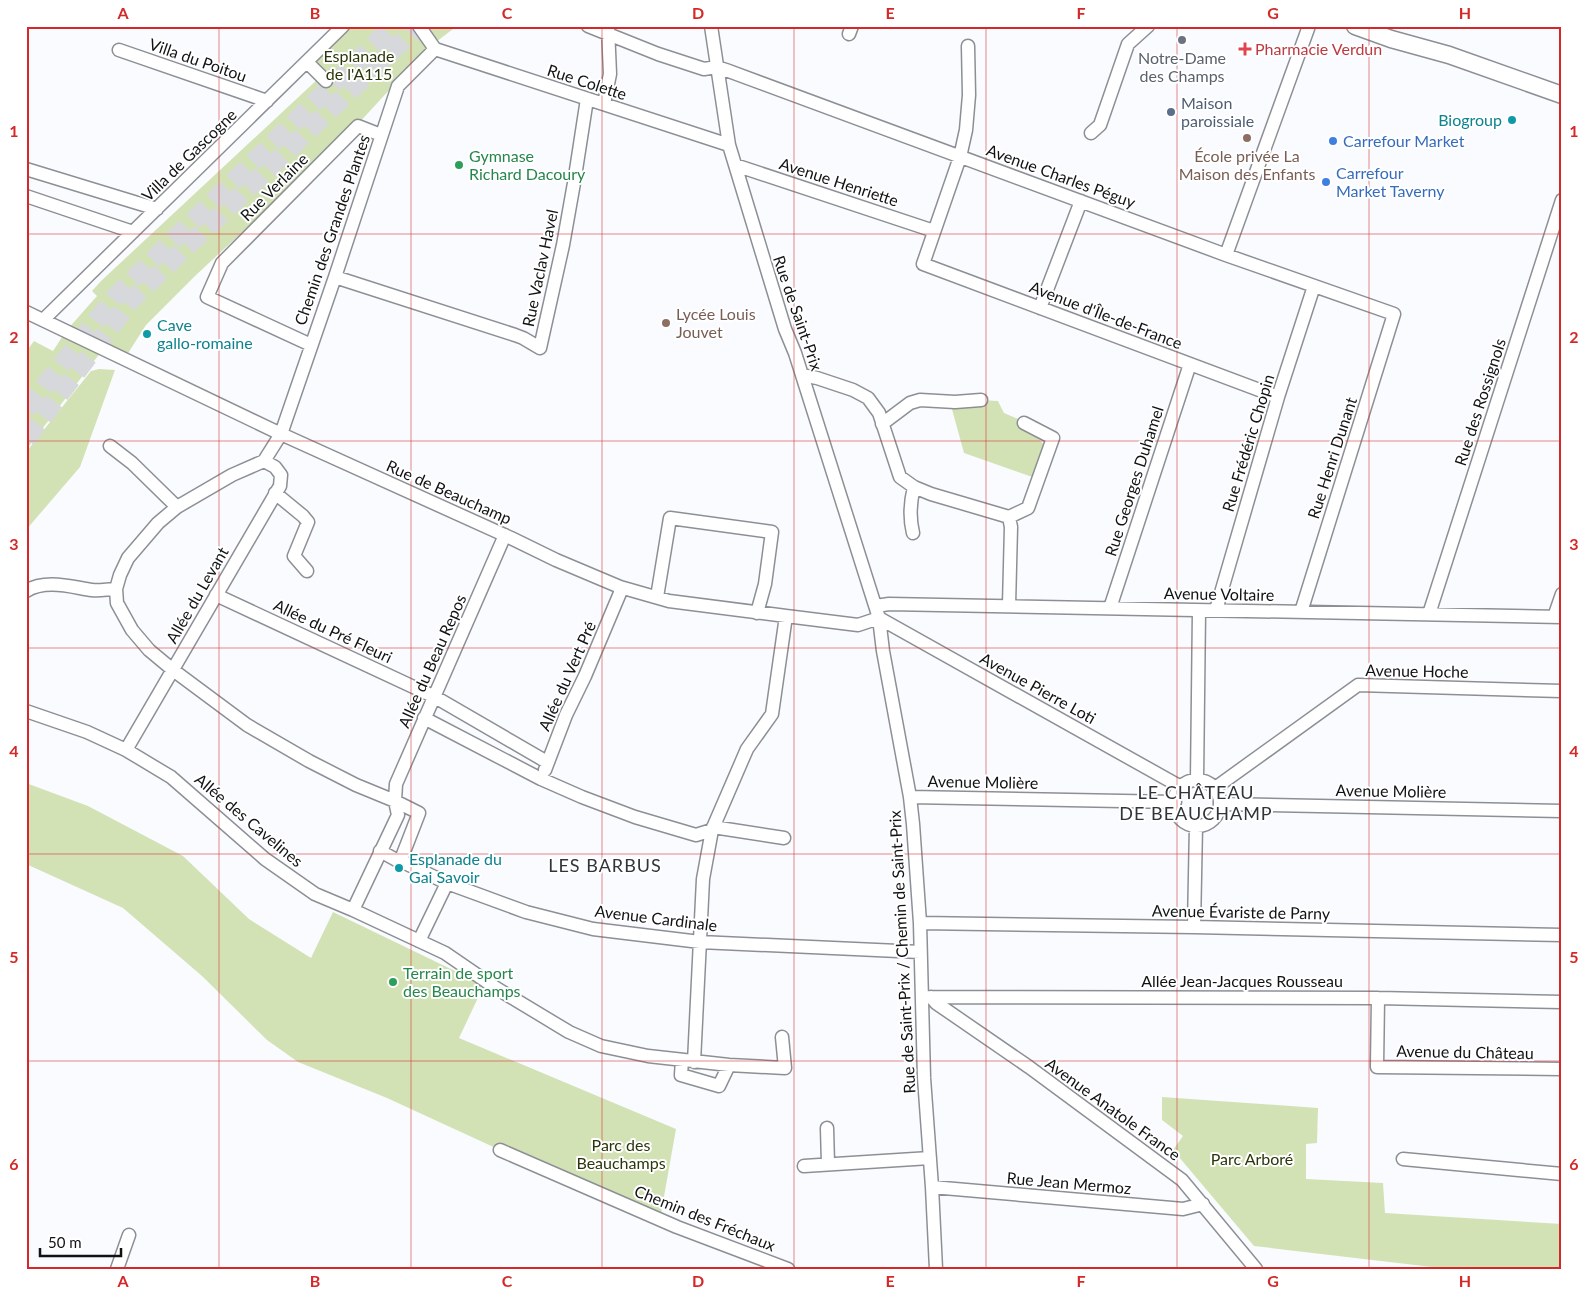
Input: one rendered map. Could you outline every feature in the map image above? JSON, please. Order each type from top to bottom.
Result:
[{"type":"main road","points":[[1355,26],[1391,39],[1449,55],[1562,94]]},
{"type":"main road","points":[[1382,26],[1449,55]]},
{"type":"street","name":"Villa de Gascogne","points":[[43,320],[343,26]]},
{"type":"street","points":[[419,26],[435,50]]},
{"type":"street","name":"Avenue Charles Péguy","points":[[588,26],[608,30],[658,54],[704,69],[717,67],[1226,255],[1394,314]]},
{"type":"street","name":"Rue de Saint-Prix","points":[[711,26],[729,146],[734,165],[785,329],[795,353],[878,612]]},
{"type":"street","points":[[1091,132],[1100,125],[1128,44],[1148,26]]},
{"type":"street","points":[[1226,255],[1309,26]]},
{"type":"street","points":[[604,104],[610,74],[608,30]]},
{"type":"street","points":[[934,231],[960,157],[966,130],[970,95],[968,46]]},
{"type":"street","name":"Villa du Poitou","points":[[119,50],[267,101]]},
{"type":"street","name":"Rue Colette","points":[[435,50],[729,146]]},
{"type":"street","name":"Chemin des Grandes Plantes","points":[[264,461],[280,434],[335,277],[398,86],[435,50]]},
{"type":"street","points":[[306,62],[326,81]]},
{"type":"street","name":"Rue Vaclav Havel","points":[[335,277],[515,335],[540,348],[564,238],[586,99]]},
{"type":"street","name":"Rue Verlaine","points":[[311,345],[207,297],[222,262],[358,126],[381,135]]},
{"type":"street","name":"Avenue Henriette","points":[[734,165],[934,231]]},
{"type":"street","points":[[26,169],[157,209]]},
{"type":"street","points":[[26,196],[133,232]]},
{"type":"street","name":"Rue des Rossignols","points":[[1429,614],[1562,200]]},
{"type":"street","points":[[1040,308],[1081,201]]},
{"type":"street","name":"Avenue d'Île-de-France","points":[[934,231],[922,264],[1278,397]]},
{"type":"street","name":"Rue Frédéric Chopin","points":[[1216,610],[1278,397],[1314,286]]},
{"type":"street","name":"Rue de Beauchamp","points":[[26,312],[280,434],[556,560],[620,587],[669,601],[858,625],[878,612]]},
{"type":"street","name":"Rue Henri Dunant","points":[[1301,612],[1394,314]]},
{"type":"street","name":"Rue Georges Duhamel","points":[[1110,608],[1190,364]]},
{"type":"street","points":[[802,375],[853,390],[868,398],[879,413],[900,477],[914,487],[931,494],[1009,517],[1028,508],[1053,438],[1024,423]]},
{"type":"street","points":[[882,424],[910,403],[920,400],[955,402],[981,400]]},
{"type":"street","points":[[110,446],[132,463],[178,507]]},
{"type":"street","points":[[264,461],[232,475],[178,507],[158,523],[128,558],[116,589],[117,603],[132,630],[150,650],[173,670],[247,725],[309,762],[356,786],[395,801],[419,813],[400,862]]},
{"type":"street","name":"Allée du Levant","points":[[126,750],[280,486],[281,474],[275,467],[264,461]]},
{"type":"street","points":[[913,533],[910,521],[911,498],[914,487]]},
{"type":"street","points":[[275,493],[308,522],[294,556],[307,571]]},
{"type":"street","points":[[1009,517],[1011,527],[1009,605]]},
{"type":"street","points":[[658,597],[670,518],[772,532],[758,612]]},
{"type":"street","name":"Allée du Beau Repos","points":[[380,852],[398,815],[395,801],[396,784],[424,718],[436,697],[505,536]]},
{"type":"street","points":[[26,591],[35,586],[70,585],[94,590],[116,589]]},
{"type":"street","name":"Allée du Vert Pré","points":[[542,779],[566,715],[585,676],[620,593],[620,587]]},
{"type":"street","points":[[1558,617],[1562,594]]},
{"type":"street","name":"Allée du Pré Fleuri","points":[[216,595],[436,697],[547,762]]},
{"type":"street","name":"Avenue Voltaire","points":[[878,612],[890,604],[1558,617]]},
{"type":"street","points":[[1197,780],[1200,611]]},
{"type":"street","name":"Avenue Pierre Loti","points":[[878,612],[1181,787]]},
{"type":"street","name":"Rue de Saint-Prix / Chemin de Saint-Prix","points":[[878,612],[883,651],[910,797],[920,923],[920,952],[926,997],[924,1078],[936,1269]]},
{"type":"street","points":[[729,1065],[719,1086],[681,1074],[688,1061],[700,942],[703,879],[713,829],[747,749],[772,714],[786,616]]},
{"type":"street","name":"Avenue Hoche","points":[[1215,788],[1358,685],[1562,692]]},
{"type":"street","name":"Allée des Cavelines","points":[[26,711],[87,732],[126,750],[171,777],[265,859],[315,894],[445,953],[496,988],[569,1032],[601,1046],[648,1056],[688,1061],[785,1068],[782,1037]]},
{"type":"street","points":[[424,718],[542,779],[582,797],[635,817],[696,835],[713,829],[784,838]]},
{"type":"street","points":[[1197,780],[1210,783],[1215,788],[1220,798],[1220,804],[1215,817],[1210,822],[1196,826],[1189,824],[1179,816],[1175,797],[1181,787],[1197,780]]},
{"type":"street","name":"Avenue Molière","points":[[910,797],[1175,802]]},
{"type":"street","name":"Avenue Molière","points":[[1220,804],[1562,811]]},
{"type":"street","points":[[1194,927],[1196,826]]},
{"type":"street","points":[[353,910],[380,852]]},
{"type":"street","name":"Avenue Cardinale","points":[[380,852],[447,883],[526,912],[593,928],[700,942],[920,952]]},
{"type":"street","points":[[419,940],[447,883]]},
{"type":"street","name":"Avenue Évariste de Parny","points":[[920,923],[1562,935]]},
{"type":"street","name":"Allée Jean-Jacques Rousseau","points":[[926,997],[1378,998],[1562,1002]]},
{"type":"street","name":"Avenue Anatole France","points":[[926,997],[1029,1067],[1182,1180],[1256,1269]]},
{"type":"street","name":"Avenue du Château","points":[[1378,998],[1378,1067],[1562,1069]]},
{"type":"street","points":[[827,1128],[828,1164]]},
{"type":"street","name":"Chemin des Fréchaux","points":[[500,1150],[677,1227],[783,1268]]},
{"type":"street","points":[[804,1166],[930,1158]]},
{"type":"street","points":[[1403,1159],[1562,1174]]},
{"type":"street","name":"Rue Jean Mermoz","points":[[932,1187],[1183,1209],[1203,1204]]},
{"type":"street","points":[[116,1269],[129,1235]]},
{"type":"green space","name":"Esplanade de l'A115","points":[[344,26],[457,26],[428,48],[357,125],[195,276],[146,325],[125,358],[104,348],[26,450],[26,352],[34,341],[53,351],[66,331],[97,296],[92,291],[101,281],[320,77],[307,64]]},
{"type":"green space","points":[[99,369],[115,370],[80,467],[26,530],[26,452],[91,371]]},
{"type":"green space","points":[[998,401],[1004,413],[1023,421],[1045,446],[1038,479],[964,453],[950,402]]},
{"type":"green space","name":"Parc des Beauchamps","points":[[26,783],[88,806],[183,856],[249,919],[311,958],[333,912],[484,985],[459,1038],[676,1129],[660,1219],[500,1150],[387,1098],[298,1062],[267,1040],[202,976],[123,908],[26,864]]},
{"type":"green space","name":"Parc Arboré","points":[[1162,1097],[1318,1108],[1317,1143],[1306,1144],[1306,1179],[1383,1183],[1385,1213],[1562,1224],[1562,1269],[1449,1269],[1254,1246],[1173,1150],[1183,1136],[1162,1120]]},
{"type":"tunnel","points":[[26,409],[116,296],[393,26]]},
{"type":"tunnel","points":[[26,439],[132,299],[418,26]]},
{"type":"place","name":"Notre-Dame des Champs","points":[[1182,40]]},
{"type":"place","name":"Pharmacie Verdun","points":[[1245,49]]},
{"type":"place","name":"Maison paroissiale","points":[[1171,112]]},
{"type":"place","name":"Biogroup","points":[[1512,120]]},
{"type":"place","name":"École privée La Maison des Enfants","points":[[1247,138]]},
{"type":"place","name":"Carrefour Market","points":[[1333,141]]},
{"type":"place","name":"Gymnase Richard Dacoury","points":[[459,165]]},
{"type":"place","name":"Carrefour Market Taverny","points":[[1326,182]]},
{"type":"place","name":"Lycée Louis Jouvet","points":[[666,323]]},
{"type":"place","name":"Cave gallo-romaine","points":[[147,334]]},
{"type":"place","name":"Esplanade du Gai Savoir","points":[[399,868]]},
{"type":"place","name":"Terrain de sport des Beauchamps","points":[[393,982]]},
{"type":"district","name":"LE CHÂTEAU DE BEAUCHAMP","points":[[1196,803]]},
{"type":"district","name":"LES BARBUS","points":[[605,866]]}]
